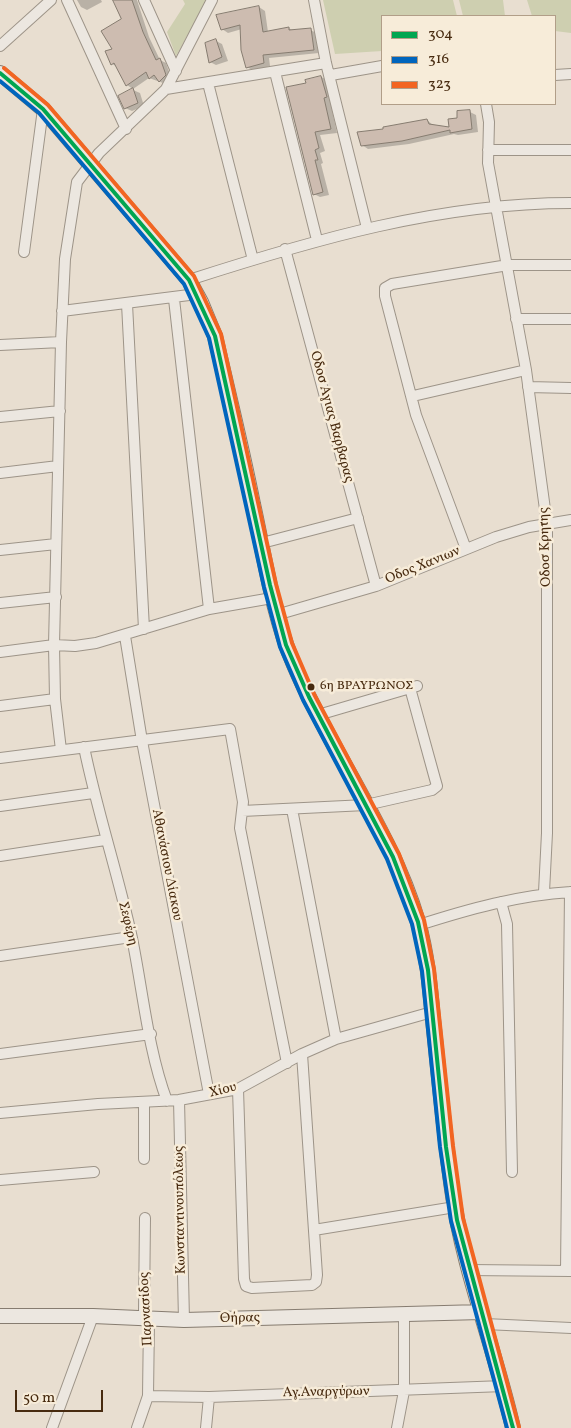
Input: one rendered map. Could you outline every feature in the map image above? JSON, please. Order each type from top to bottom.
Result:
[{"type":"main road","points":[[0,73],[43,109],[189,280],[198,294],[215,336],[262,543],[276,615],[293,663],[318,715],[366,805],[411,899],[419,925],[432,1012],[455,1207],[468,1270],[504,1386],[513,1428]]},
{"type":"main road","name":"Θήρας","points":[[0,1316],[93,1316],[184,1320],[404,1314],[483,1318]]},
{"type":"street","points":[[0,46],[51,0]]},
{"type":"street","points":[[67,0],[126,129]]},
{"type":"street","points":[[144,0],[176,72]]},
{"type":"street","points":[[61,750],[55,699],[54,645],[61,342],[66,259],[76,182],[89,164],[166,89],[212,0]]},
{"type":"street","points":[[314,0],[326,63],[367,228]]},
{"type":"street","points":[[166,89],[326,63]]},
{"type":"street","points":[[330,75],[381,66]]},
{"type":"street","points":[[275,72],[317,240]]},
{"type":"street","points":[[556,75],[571,74]]},
{"type":"street","points":[[208,83],[253,260]]},
{"type":"street","name":"Οδοσ Κρητης","points":[[486,105],[489,122],[488,163],[526,370],[547,524],[547,833],[544,892]]},
{"type":"street","points":[[24,252],[43,109]]},
{"type":"street","points":[[488,150],[571,150]]},
{"type":"street","points":[[189,280],[285,249],[367,228],[497,205],[571,203]]},
{"type":"street","name":"Οδοσ Αγιας Βαρβαρας","points":[[285,249],[376,586]]},
{"type":"street","points":[[466,549],[416,415],[413,396],[385,296],[385,288],[392,284],[508,265],[571,265]]},
{"type":"street","points":[[62,311],[174,299],[198,294]]},
{"type":"street","points":[[174,299],[209,609]]},
{"type":"street","points":[[127,304],[144,629]]},
{"type":"street","points":[[516,319],[571,319]]},
{"type":"street","points":[[0,345],[61,342]]},
{"type":"street","points":[[413,396],[526,370]]},
{"type":"street","points":[[528,387],[571,388]]},
{"type":"street","points":[[0,417],[60,411]]},
{"type":"street","points":[[0,473],[58,466]]},
{"type":"street","points":[[262,543],[358,518]]},
{"type":"street","name":"Οδος Χανιων","points":[[276,615],[376,586],[466,549],[529,526],[571,520]]},
{"type":"street","points":[[0,550],[56,544]]},
{"type":"street","points":[[0,603],[56,597]]},
{"type":"street","points":[[0,652],[54,645],[75,646],[125,636],[209,609],[272,598]]},
{"type":"street","name":"Αθανάσιου Δίακου","points":[[125,636],[142,741],[209,1094]]},
{"type":"street","points":[[242,811],[366,805],[432,790],[436,786],[414,687],[318,715]]},
{"type":"street","points":[[0,706],[55,699]]},
{"type":"street","points":[[0,758],[230,729],[242,811],[240,828],[287,1063]]},
{"type":"street","name":"Σεφέρη","points":[[84,747],[93,794],[131,936],[158,1077],[167,1101]]},
{"type":"street","points":[[0,806],[93,794]]},
{"type":"street","points":[[292,809],[336,1039]]},
{"type":"street","points":[[0,856],[106,840]]},
{"type":"street","points":[[419,925],[472,908],[544,892],[570,892],[569,1271],[468,1270]]},
{"type":"street","points":[[501,902],[507,924],[512,1172]]},
{"type":"street","points":[[0,956],[131,936]]},
{"type":"street","name":"Χίου","points":[[0,1113],[179,1100],[238,1089],[302,1054],[336,1039],[432,1012]]},
{"type":"street","points":[[0,1054],[151,1034]]},
{"type":"street","points":[[238,1089],[244,1279],[246,1286],[252,1288],[312,1285],[316,1282],[314,1230],[302,1054]]},
{"type":"street","name":"Κωνσταντινουπόλεως","points":[[179,1100],[184,1320]]},
{"type":"street","points":[[144,1102],[144,1158]]},
{"type":"street","points":[[0,1180],[94,1172]]},
{"type":"street","points":[[314,1230],[455,1207]]},
{"type":"street","name":"Παρνασίδος","points":[[137,1428],[148,1396],[150,1320],[144,1310],[145,1218]]},
{"type":"street","points":[[397,1428],[404,1391],[404,1314]]},
{"type":"street","points":[[52,1428],[93,1316]]},
{"type":"street","points":[[483,1318],[571,1328]]},
{"type":"street","name":"Αγ.Αναργύρων","points":[[148,1396],[209,1397],[504,1386]]},
{"type":"street","points":[[206,1428],[209,1397]]},
{"type":"green space","points":[[183,0],[207,0],[176,56],[167,32],[185,4]]},
{"type":"green space","points":[[323,0],[453,0],[457,15],[381,15],[381,51],[335,54]]},
{"type":"green space","points":[[459,0],[503,0],[505,15],[463,15]]},
{"type":"green space","points":[[527,0],[571,0],[571,33],[556,31],[556,15],[532,15]]},
{"type":"building","points":[[113,0],[132,0],[143,32],[156,60],[160,58],[166,75],[159,82],[154,75],[149,79],[146,72],[126,86],[114,63],[111,65],[105,51],[112,49],[101,31],[121,19]]},
{"type":"building","points":[[259,6],[263,32],[289,27],[289,30],[311,28],[314,50],[263,55],[264,63],[246,68],[241,50],[240,25],[221,30],[216,15]]},
{"type":"building","points":[[216,39],[222,57],[209,63],[205,43]]},
{"type":"building","points":[[321,76],[327,97],[324,98],[331,129],[315,132],[319,148],[315,150],[318,160],[315,160],[323,192],[313,195],[286,87],[306,83],[305,80]]},
{"type":"building","points":[[133,88],[138,103],[124,109],[118,96]]},
{"type":"building","points":[[470,110],[472,129],[450,133],[450,130],[402,141],[361,146],[357,132],[383,129],[383,127],[427,119],[429,124],[449,127],[448,119],[457,118],[457,111]]},
{"type":"transit line","name":"323","points":[[4,68],[48,105],[194,276],[221,334],[276,584],[292,643],[314,694],[399,854],[424,920],[434,969],[453,1146],[463,1218],[519,1427]]},
{"type":"transit line","name":"304","points":[[0,73],[43,109],[189,280],[215,336],[270,585],[286,645],[309,697],[393,857],[418,922],[428,970],[446,1147],[457,1220],[513,1428]]},
{"type":"transit line","name":"316","points":[[0,81],[39,113],[184,284],[209,338],[264,587],[280,647],[303,700],[387,859],[412,924],[422,971],[440,1147],[451,1221],[507,1428]]},
{"type":"place","name":"6η ΒΡΑΥΡΩΝΟΣ","points":[[311,687]]}]
